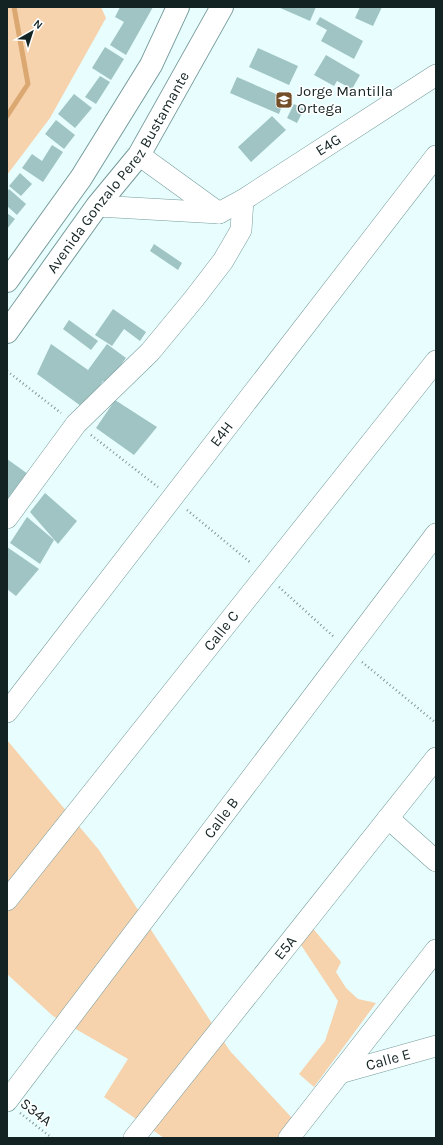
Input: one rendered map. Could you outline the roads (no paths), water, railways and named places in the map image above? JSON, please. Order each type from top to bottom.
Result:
[{"type":"main road","name":"Avenida Gonzalo Perez Bustamante","points":[[7,281],[85,171],[151,65],[178,7]]},
{"type":"main road","name":"Avenida Gonzalo Perez Bustamante","points":[[7,332],[97,206],[139,155],[222,7]]},
{"type":"street","name":"E4G","points":[[219,213],[244,200],[436,76]]},
{"type":"street","points":[[139,155],[219,213]]},
{"type":"street","name":"E4H","points":[[7,712],[436,156]]},
{"type":"street","points":[[7,518],[76,424],[150,352],[223,261],[242,230],[244,200]]},
{"type":"street","points":[[97,206],[219,213]]},
{"type":"street","name":"Calle C","points":[[7,900],[436,361]]},
{"type":"street","name":"Calle B","points":[[13,1106],[348,650],[436,534]]},
{"type":"street","name":"E5A","points":[[134,1138],[436,758]]},
{"type":"street","points":[[388,818],[436,861]]},
{"type":"street","points":[[289,1138],[436,950]]},
{"type":"street","name":"Calle E","points":[[340,1073],[436,1046]]},
{"type":"waterway","points":[[7,116],[28,84],[14,7]]},
{"type":"place","name":"Jorge Mantilla Ortega","points":[[284,100]]}]
